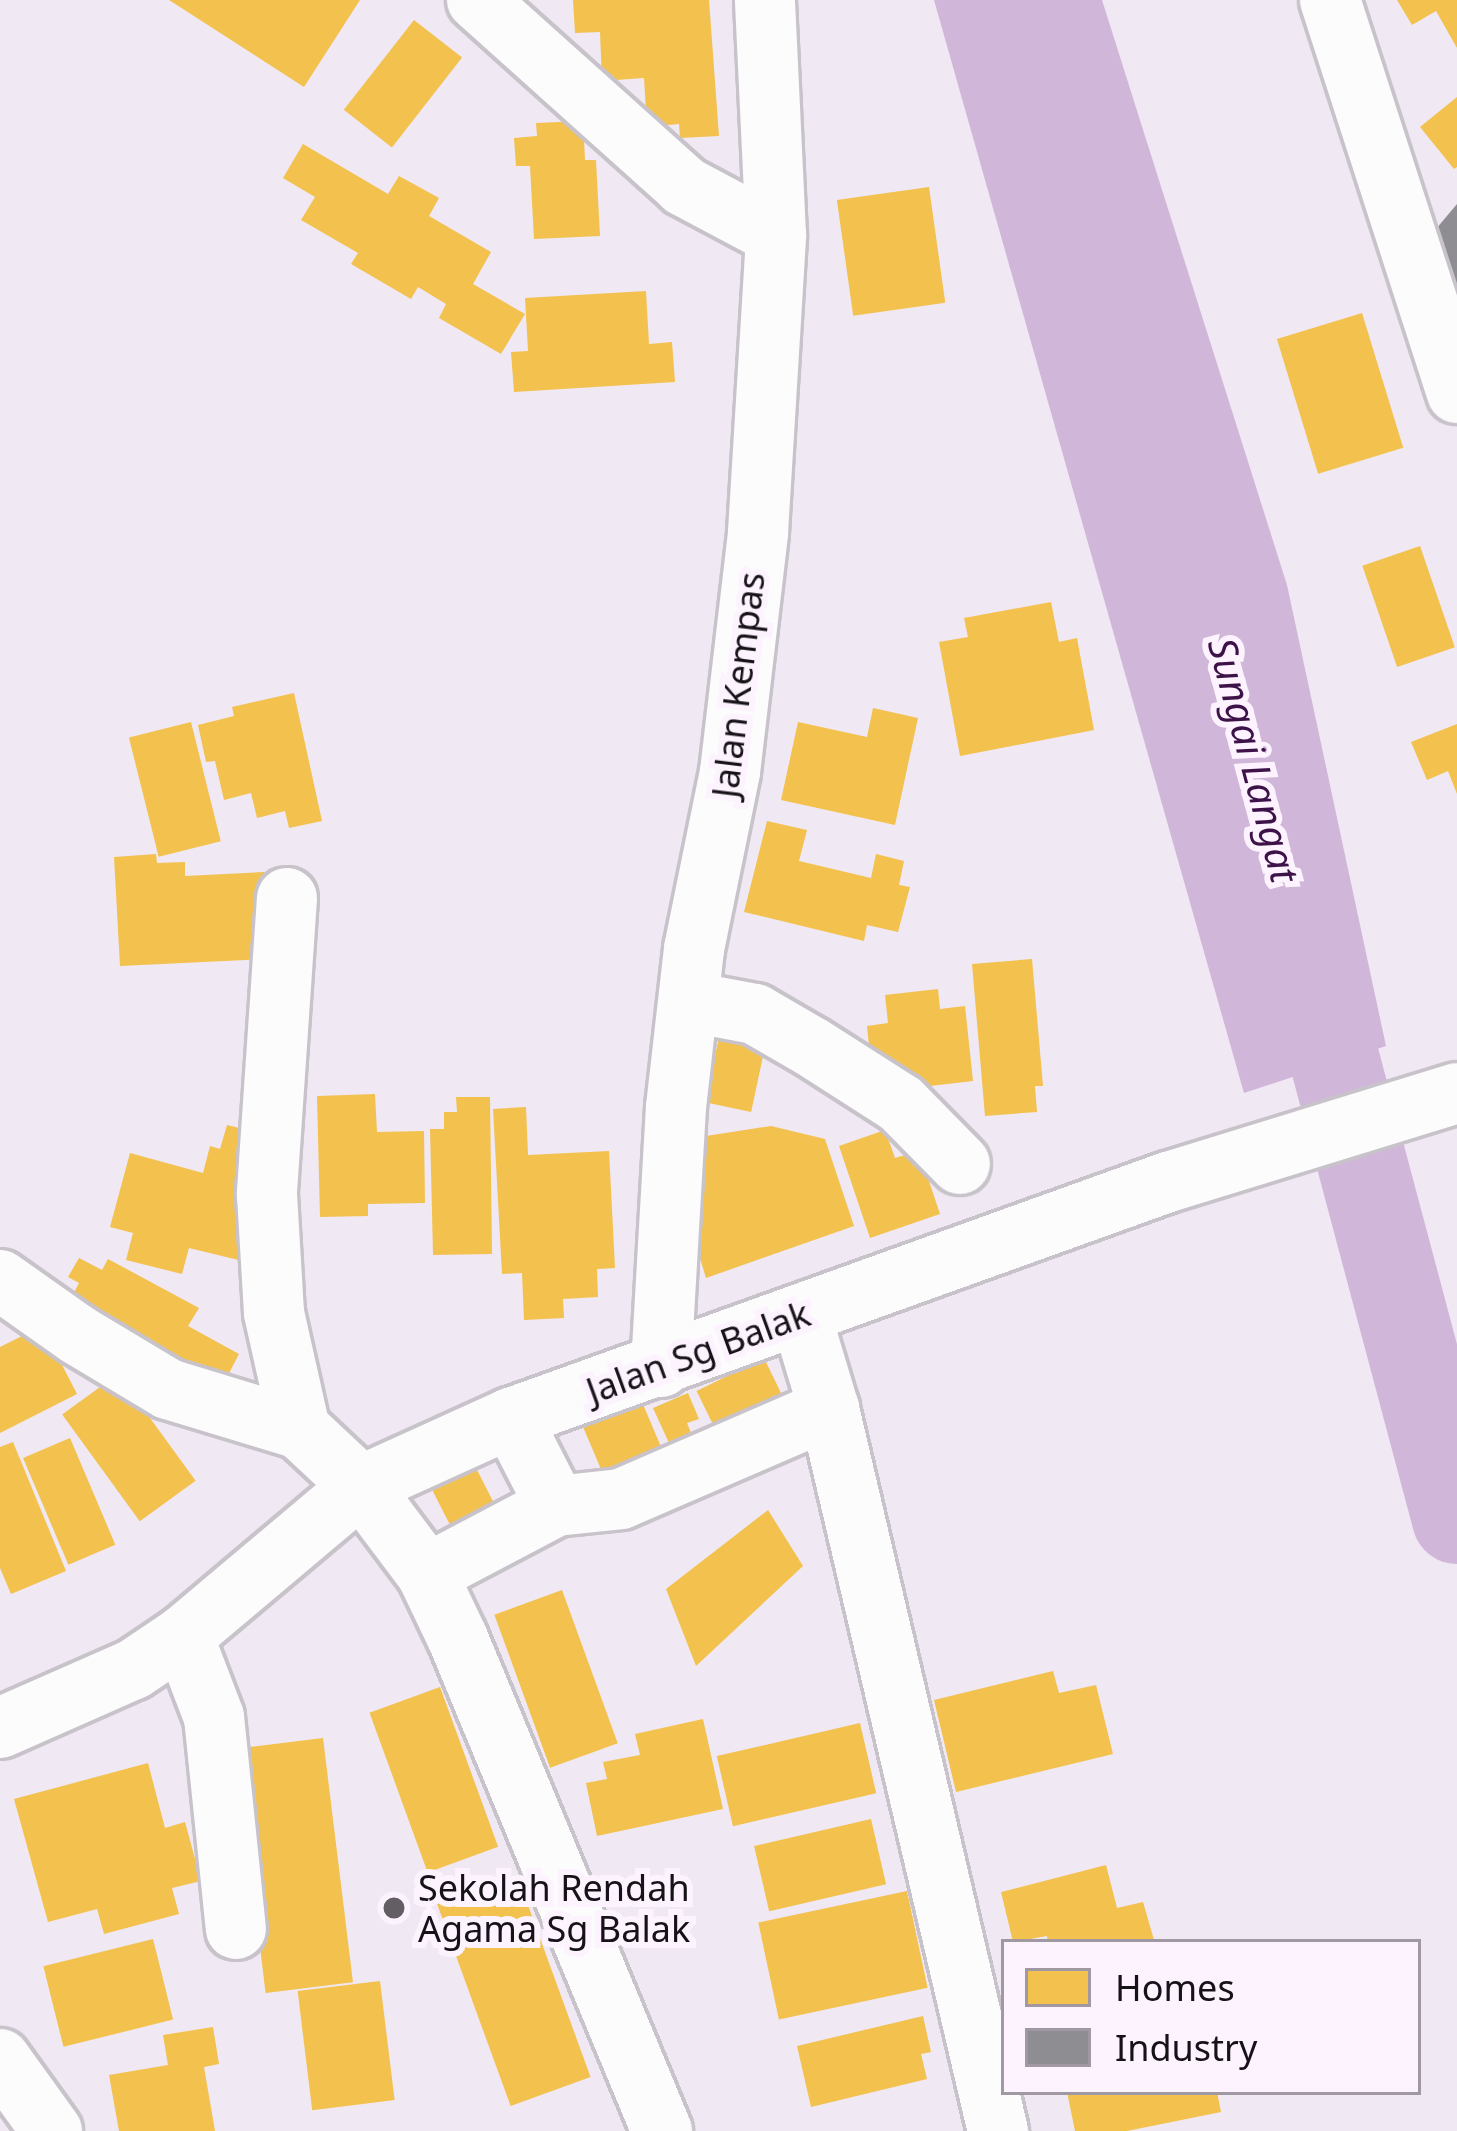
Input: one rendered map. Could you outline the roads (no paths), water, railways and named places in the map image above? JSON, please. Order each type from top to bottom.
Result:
[{"type":"street","name":"Jalan Kempas","points":[[661,1367],[676,1107],[694,950],[730,772],[758,532],[776,235],[765,0]]},
{"type":"street","points":[[1330,0],[1457,393]]},
{"type":"street","points":[[467,4],[684,186],[776,235]]},
{"type":"street","points":[[287,898],[267,1196],[274,1313],[300,1429]]},
{"type":"street","points":[[691,1002],[755,1015],[812,1047],[902,1104],[960,1164]]},
{"type":"street","name":"Jalan Sg Balak","points":[[0,1728],[134,1669],[183,1636],[361,1486],[511,1418],[1168,1182],[1457,1093]]},
{"type":"street","points":[[0,1280],[78,1335],[169,1389],[300,1429],[361,1486],[427,1574],[662,2131]]},
{"type":"street","points":[[801,1316],[829,1409],[998,2131]]},
{"type":"street","points":[[427,1574],[556,1506],[621,1499],[829,1409]]},
{"type":"street","points":[[511,1418],[556,1506]]},
{"type":"street","points":[[183,1636],[214,1717],[236,1929]]},
{"type":"street","points":[[0,2060],[52,2131]]},
{"type":"water","points":[[934,0],[1102,0],[1287,585],[1386,1046],[1244,1093]]},
{"type":"waterway","name":"Sungai Langat","points":[[1304,945],[1457,1519]]},
{"type":"place","name":"Sekolah Rendah Agama Sg Balak","points":[[394,1908]]}]
